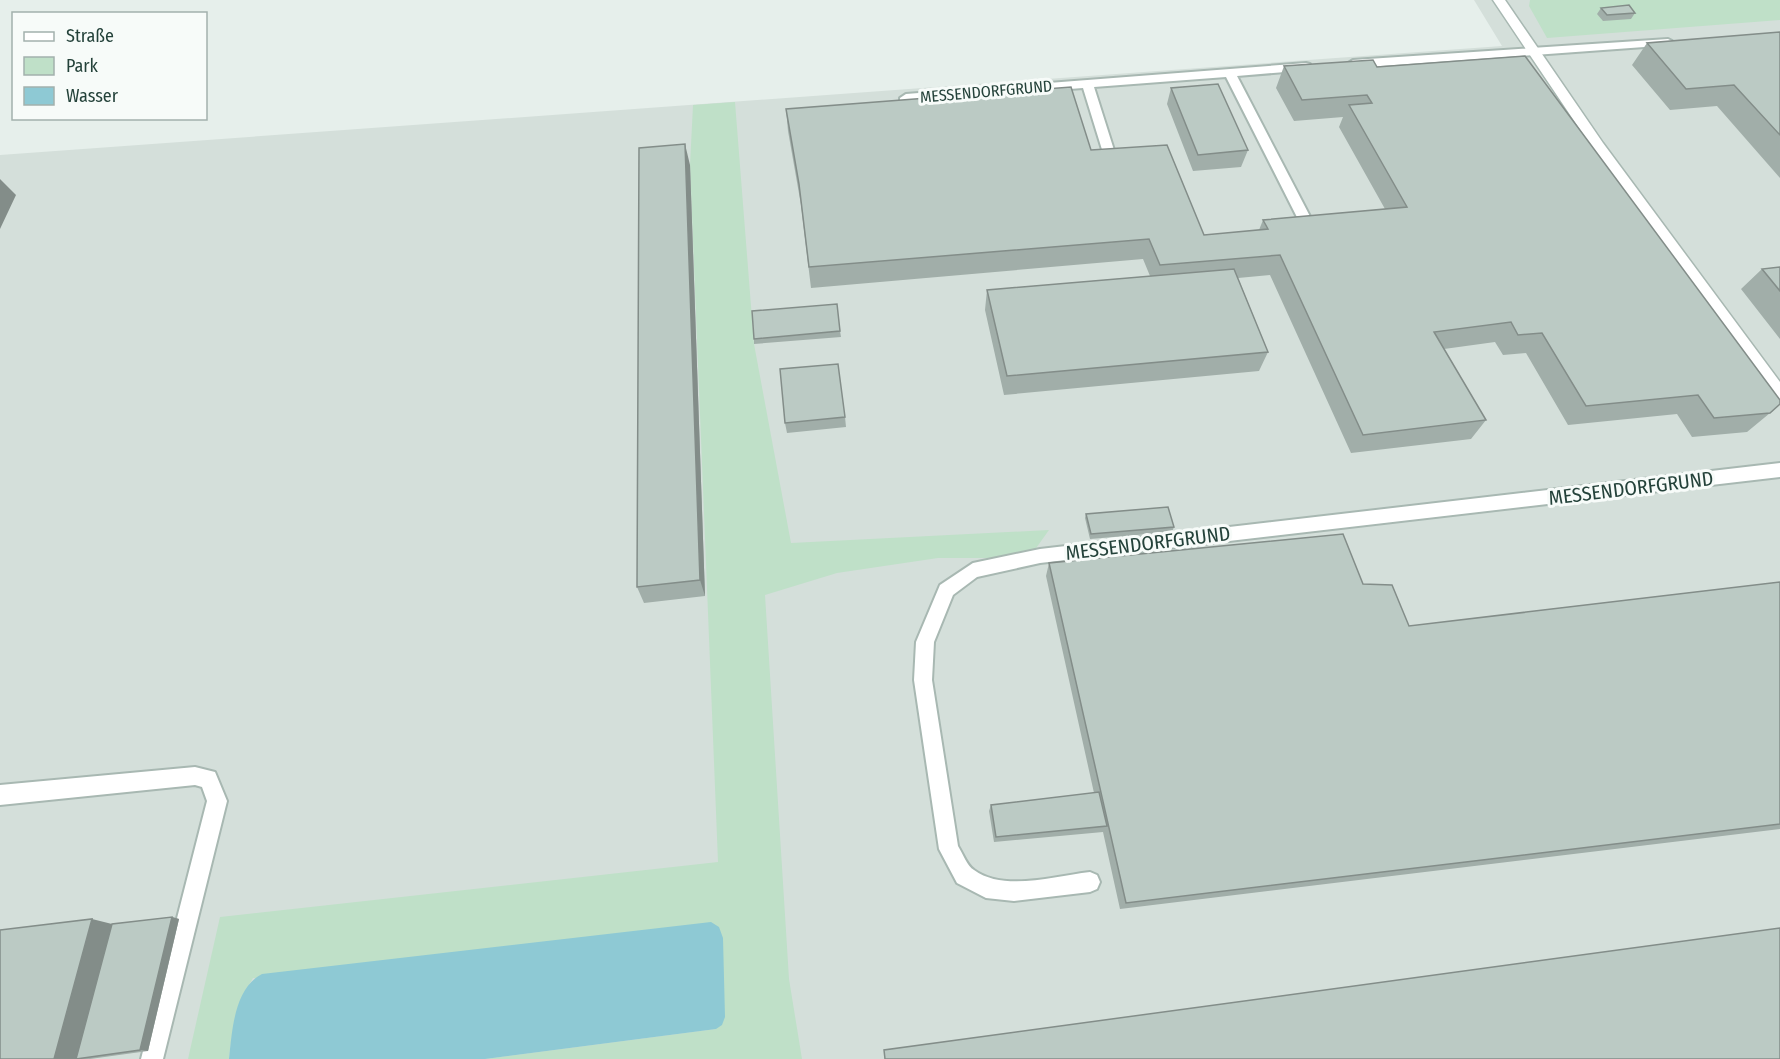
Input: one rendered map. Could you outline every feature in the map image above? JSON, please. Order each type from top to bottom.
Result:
[{"type":"street","points":[[1499,0],[1533,53],[1780,394]]},
{"type":"lane","points":[[1345,64],[1686,42]]},
{"type":"lane","name":"MESSENDORFGRUND","points":[[907,120],[906,98],[1322,66]]},
{"type":"lane","points":[[1228,72],[1310,229],[1316,235]]},
{"type":"lane","points":[[1087,83],[1114,169]]},
{"type":"lane","name":"MESSENDORFGRUND","points":[[1090,882],[1014,891],[986,888],[964,876],[949,849],[923,680],[925,642],[946,590],[973,570],[1040,556],[1780,470]]},
{"type":"lane","points":[[0,795],[195,776],[208,779],[217,801],[152,1059]]},
{"type":"shaded area","points":[[1474,0],[1780,0],[1780,1059],[0,1059],[0,155],[1502,46]]},
{"type":"green space","points":[[1530,0],[1780,0],[1780,20],[1547,38],[1529,6]]},
{"type":"green space","points":[[735,102],[754,344],[791,543],[1049,530],[1029,558],[938,558],[837,573],[765,595],[789,979],[802,1059],[485,1059],[716,1029],[253,978],[236,1017],[229,1059],[188,1059],[220,917],[718,862],[690,165],[693,105]]},
{"type":"water","points":[[711,922],[719,927],[723,938],[725,1017],[722,1025],[716,1029],[485,1059],[229,1059],[233,1024],[240,1000],[245,989],[262,974]]},
{"type":"building","points":[[1629,5],[1635,13],[1607,15],[1601,8]]},
{"type":"building","points":[[1780,32],[1780,135],[1734,85],[1686,89],[1647,43]]},
{"type":"building","points":[[1525,56],[1780,400],[1780,404],[1770,413],[1714,418],[1698,395],[1586,406],[1542,333],[1518,335],[1511,322],[1434,332],[1486,420],[1363,435],[1280,255],[1160,265],[1149,239],[809,267],[799,184],[786,109],[1071,87],[1091,150],[1167,145],[1204,235],[1268,229],[1263,220],[1407,207],[1349,105],[1372,103],[1367,95],[1302,100],[1284,66],[1373,60],[1377,67]]},
{"type":"building","points":[[1218,84],[1248,150],[1198,155],[1171,88]]},
{"type":"building","points":[[685,144],[700,580],[637,587],[639,148]]},
{"type":"building","points":[[1780,267],[1780,291],[1762,269]]},
{"type":"building","points":[[1234,269],[1268,352],[1007,376],[987,290]]},
{"type":"building","points":[[837,304],[840,331],[754,339],[752,311]]},
{"type":"building","points":[[838,364],[845,417],[785,423],[780,369]]},
{"type":"building","points":[[1168,507],[1174,527],[1091,534],[1086,514]]},
{"type":"building","points":[[1343,534],[1363,584],[1392,585],[1409,626],[1780,582],[1780,824],[1126,903],[1049,563]]},
{"type":"building","points":[[1099,792],[1107,826],[996,837],[991,805]]},
{"type":"building","points":[[172,917],[140,1050],[76,1059],[112,924]]},
{"type":"building","points":[[92,919],[54,1059],[0,1059],[0,930]]},
{"type":"building","points":[[1780,928],[1780,1059],[885,1059],[884,1050]]}]
